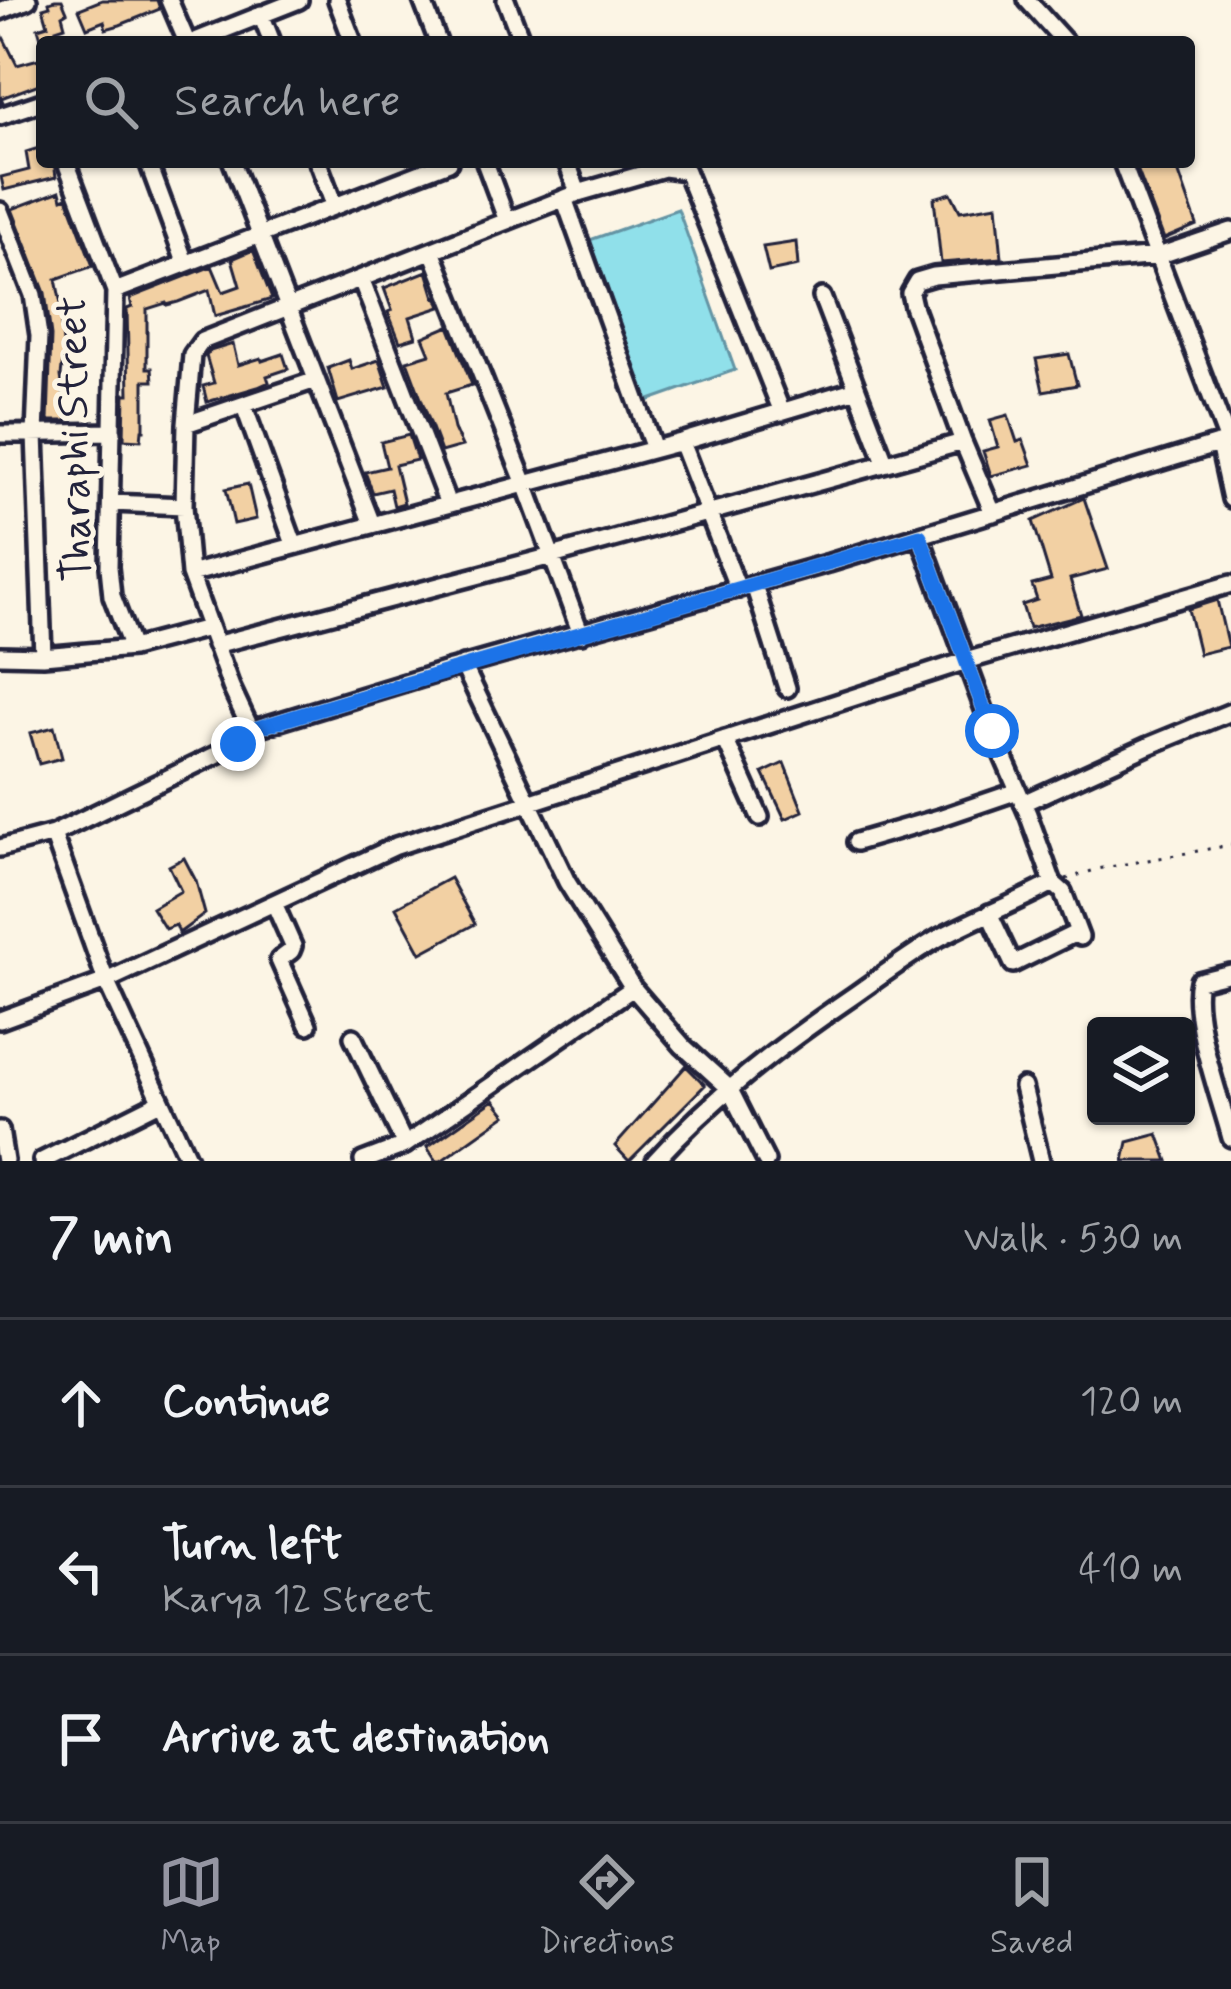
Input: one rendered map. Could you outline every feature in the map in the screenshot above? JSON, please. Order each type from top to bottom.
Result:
[{"type":"street","points":[[0,11],[28,0]]},
{"type":"street","points":[[169,0],[187,36]]},
{"type":"street","points":[[205,36],[298,0]]},
{"type":"street","points":[[337,0],[350,36]]},
{"type":"street","points":[[422,0],[436,36]]},
{"type":"street","points":[[506,0],[520,36]]},
{"type":"street","points":[[1027,0],[1060,36]]},
{"type":"street","points":[[261,14],[270,36]]},
{"type":"street","points":[[0,116],[36,104]]},
{"type":"street","name":"Tharaphi Street","points":[[68,168],[115,291],[110,568],[112,596],[132,648]]},
{"type":"street","points":[[150,168],[185,262]]},
{"type":"street","points":[[234,168],[372,524]]},
{"type":"street","points":[[319,168],[334,206]]},
{"type":"street","points":[[399,168],[403,179]]},
{"type":"street","points":[[115,291],[433,168]]},
{"type":"street","points":[[486,168],[507,221]]},
{"type":"street","points":[[568,168],[571,195],[654,449]]},
{"type":"street","points":[[251,730],[190,574],[184,506],[186,424],[192,355],[202,341],[571,195],[664,168],[686,171],[782,412]]},
{"type":"street","points":[[1124,168],[1226,442],[1231,499]]},
{"type":"street","points":[[0,211],[4,237],[34,295],[39,336],[35,434],[43,656]]},
{"type":"street","points":[[993,513],[913,306],[910,293],[917,281],[1158,256],[1231,231]]},
{"type":"street","points":[[432,250],[581,634]]},
{"type":"street","points":[[361,278],[448,504]]},
{"type":"street","points":[[822,297],[885,462]]},
{"type":"street","points":[[186,424],[316,380]]},
{"type":"street","points":[[190,574],[681,442],[857,389]]},
{"type":"street","points":[[244,406],[294,544]]},
{"type":"street","points":[[0,434],[113,432]]},
{"type":"street","points":[[681,442],[787,688]]},
{"type":"street","points":[[0,655],[43,656],[212,637],[552,556],[963,442]]},
{"type":"street","points":[[0,848],[52,834],[238,744],[251,730],[1226,442]]},
{"type":"street","points":[[111,503],[184,506]]},
{"type":"street","points":[[920,536],[992,731],[1079,935],[1013,964],[989,913]]},
{"type":"street","points":[[0,1020],[106,981],[396,846],[966,661],[1231,584]]},
{"type":"street","points":[[464,665],[567,882],[633,988],[683,1046],[728,1088],[766,1161]]},
{"type":"street","points":[[856,842],[1020,797],[1231,712]]},
{"type":"street","points":[[725,740],[760,817]]},
{"type":"street","points":[[52,834],[106,981],[189,1161]]},
{"type":"street","points":[[655,1161],[728,1088],[798,1034],[934,941],[1053,883]]},
{"type":"street","points":[[274,903],[293,947],[279,960],[308,1025]]},
{"type":"street","points":[[1231,973],[1199,981],[1197,991],[1201,1028],[1231,1138]]},
{"type":"street","points":[[363,1161],[405,1145],[633,988]]},
{"type":"street","points":[[353,1037],[405,1145]]},
{"type":"street","points":[[1023,1087],[1041,1161]]},
{"type":"street","points":[[42,1161],[160,1102]]},
{"type":"street","points":[[0,1130],[5,1161]]},
{"type":"path","points":[[1053,883],[1099,869],[1231,845]]},
{"type":"water","points":[[678,209],[735,370],[647,401],[590,240]]},
{"type":"building","points":[[62,0],[67,12],[62,15],[65,26],[56,29],[58,36],[40,36],[38,28],[48,25],[43,8]]},
{"type":"building","points":[[102,0],[157,0],[160,9],[106,29],[104,21],[87,28],[79,9]]},
{"type":"building","points":[[0,31],[17,65],[36,60],[36,85],[1,98],[0,103]]},
{"type":"building","points":[[36,149],[36,168],[55,168],[56,177],[4,190],[1,177],[29,170],[26,152]]},
{"type":"building","points":[[1137,168],[1177,168],[1197,225],[1164,239]]},
{"type":"building","points":[[60,191],[62,199],[67,197],[93,266],[56,279],[65,325],[61,325],[61,376],[67,421],[48,421],[51,336],[45,293],[12,209]]},
{"type":"building","points":[[951,193],[960,211],[997,205],[1002,258],[941,263],[934,198]]},
{"type":"building","points":[[796,242],[798,266],[769,272],[763,247]]},
{"type":"building","points":[[253,250],[272,299],[215,316],[209,290],[147,309],[147,368],[152,368],[153,381],[144,381],[141,440],[124,439],[130,298],[212,266],[223,292],[240,286],[232,259]]},
{"type":"building","points":[[427,271],[441,307],[410,317],[416,337],[400,342],[384,288]]},
{"type":"building","points":[[449,326],[472,385],[446,393],[462,446],[441,452],[407,361],[430,354],[423,337]]},
{"type":"building","points":[[233,344],[238,365],[283,354],[288,369],[267,376],[269,382],[258,387],[207,402],[203,386],[214,383],[206,356]]},
{"type":"building","points":[[1069,354],[1077,385],[1043,391],[1036,359]]},
{"type":"building","points":[[349,360],[352,369],[379,360],[388,387],[338,402],[328,368]]},
{"type":"building","points":[[1008,415],[1032,465],[991,476],[983,451],[998,447],[990,420]]},
{"type":"building","points":[[409,435],[417,460],[395,465],[404,503],[394,506],[390,489],[373,493],[365,472],[387,467],[381,442]]},
{"type":"building","points":[[248,484],[256,519],[234,524],[226,489]]},
{"type":"building","points":[[1084,498],[1108,569],[1070,579],[1081,615],[1029,628],[1022,605],[1037,600],[1032,585],[1051,580],[1033,521]]},
{"type":"building","points":[[1217,600],[1228,647],[1199,654],[1188,609]]},
{"type":"building","points":[[54,727],[62,758],[39,764],[30,733]]},
{"type":"building","points":[[784,763],[803,811],[785,819],[763,773]]},
{"type":"building","points":[[184,858],[205,914],[179,933],[176,925],[165,929],[152,908],[181,891],[169,866]]},
{"type":"building","points":[[450,878],[475,924],[421,953],[396,907]]},
{"type":"building","points":[[686,1066],[705,1085],[629,1161],[615,1146]]},
{"type":"building","points":[[494,1100],[506,1115],[436,1161],[427,1147]]},
{"type":"building","points":[[1158,1134],[1168,1161],[1124,1161],[1128,1142]]},
{"type":"route","points":[[238,744],[251,730],[452,668],[920,536],[992,731]]}]
